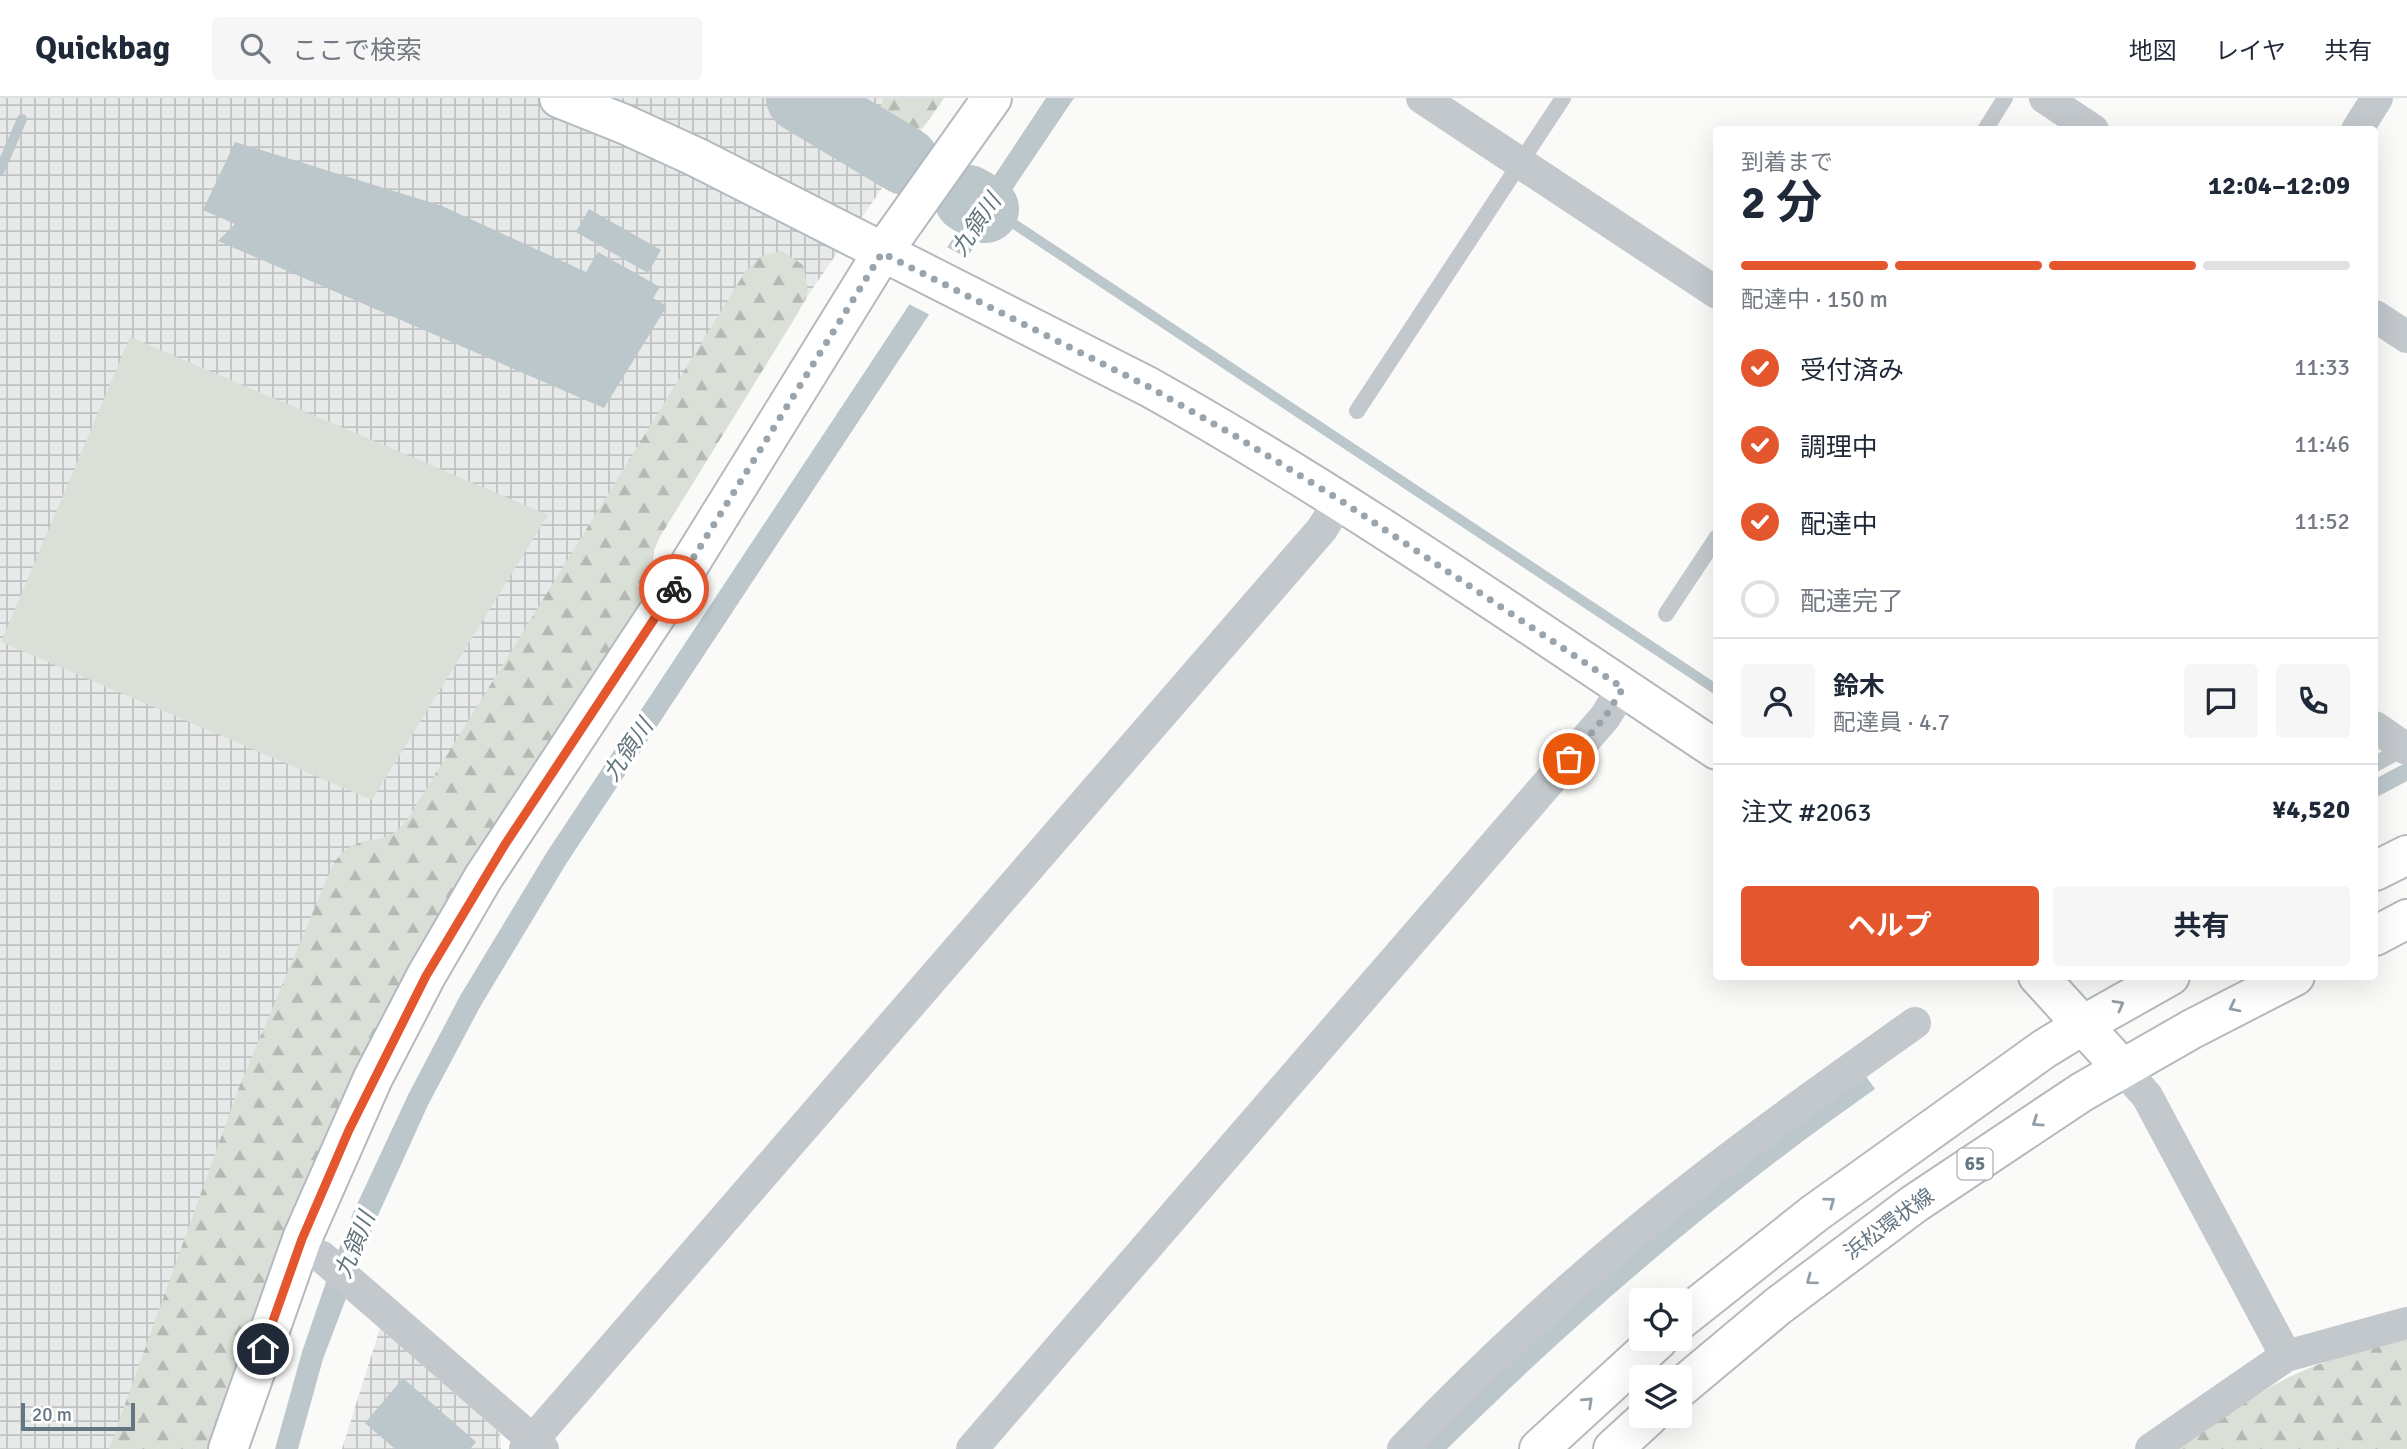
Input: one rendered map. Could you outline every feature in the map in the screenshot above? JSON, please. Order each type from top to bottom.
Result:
[{"type":"street","points":[[559,98],[696,157],[1205,418],[1340,500],[1713,747]]},
{"type":"street","points":[[228,1449],[310,1253],[373,1078],[454,927],[514,830],[686,570],[896,259],[992,98]]},
{"type":"street","points":[[1422,98],[1713,290]]},
{"type":"street","points":[[2045,98],[2087,126]]},
{"type":"street","points":[[2360,126],[2377,98]]},
{"type":"street","points":[[2378,318],[2407,337]]},
{"type":"street","points":[[310,1253],[366,1295],[534,1446],[1313,539],[1340,500]]},
{"type":"street","points":[[972,1449],[1605,717],[1623,688]]},
{"type":"street","points":[[2378,729],[2406,747]]},
{"type":"street","points":[[2378,870],[2407,855]]},
{"type":"street","points":[[2378,934],[2407,919]]},
{"type":"street","points":[[2042,980],[2147,1096],[2286,1356]]},
{"type":"street","name":"65","points":[[1692,1310],[1815,1213],[2044,1049],[2164,980]]},
{"type":"street","name":"浜松環状線","points":[[1692,1378],[1778,1306],[1914,1204],[2082,1092],[2192,1029],[2287,980]]},
{"type":"street","points":[[1403,1449],[1494,1358],[1618,1247],[1757,1136],[1915,1023]]},
{"type":"street","points":[[2151,1449],[2286,1356],[2407,1323]]},
{"type":"street","points":[[1539,1449],[1646,1351]]},
{"type":"street","points":[[1613,1449],[1636,1428]]},
{"type":"lane","points":[[1357,411],[1563,98]]},
{"type":"lane","points":[[1988,126],[2005,98]]},
{"type":"lane","points":[[1666,614],[1713,543]]},
{"type":"lane","points":[[2378,762],[2406,747]]},
{"type":"shaded area","points":[[0,98],[944,98],[813,288],[659,538],[654,550],[652,578],[500,821],[210,1449],[0,1449]]},
{"type":"shaded area","points":[[380,1328],[500,1433],[501,1449],[342,1449]]},
{"type":"green space","points":[[883,98],[944,98],[919,130],[896,141],[883,133],[879,116]]},
{"type":"green space","points":[[782,251],[803,265],[808,291],[798,313],[659,538],[654,550],[650,591],[500,821],[210,1449],[109,1449],[238,1090],[334,862],[346,849],[396,832],[407,820],[745,272],[761,256]]},
{"type":"green space","points":[[130,337],[548,515],[372,800],[1,642]]},
{"type":"green space","points":[[2407,1339],[2407,1449],[2178,1449],[2251,1399],[2298,1373],[2338,1358]]},
{"type":"water","name":"九領川","points":[[1046,98],[1074,98],[566,864],[480,1007],[428,1105],[375,1222],[323,1359],[298,1449],[275,1449],[302,1352],[353,1213],[408,1095],[460,996],[547,852]]},
{"type":"water","points":[[235,142],[442,206],[586,272],[598,252],[660,287],[653,298],[667,306],[604,408],[218,241],[235,224],[203,210]]},
{"type":"water","points":[[589,209],[661,250],[648,273],[576,232]]},
{"type":"water","points":[[2407,762],[2407,781],[2378,796],[2378,777]]},
{"type":"water","points":[[1865,1075],[1875,1089],[1762,1172],[1653,1260],[1548,1352],[1447,1449],[1423,1449],[1555,1322],[1659,1231]]},
{"type":"water","points":[[403,1378],[476,1442],[470,1449],[395,1449],[365,1423]]},
{"type":"pier","points":[[943,245],[970,259],[932,316],[905,302]]},
{"type":"waterway","points":[[800,98],[905,161]]},
{"type":"waterway","points":[[0,170],[22,119]]},
{"type":"waterway","name":"九領川","points":[[968,199],[985,209]]},
{"type":"waterway","name":"九領川","points":[[987,206],[1713,687]]},
{"type":"way so far","points":[[674,589],[882,253],[1149,387],[1237,437],[1340,500],[1623,688],[1605,717],[1569,759]]},
{"type":"route","points":[[263,1349],[302,1239],[349,1130],[426,976],[504,846],[674,589]]}]
